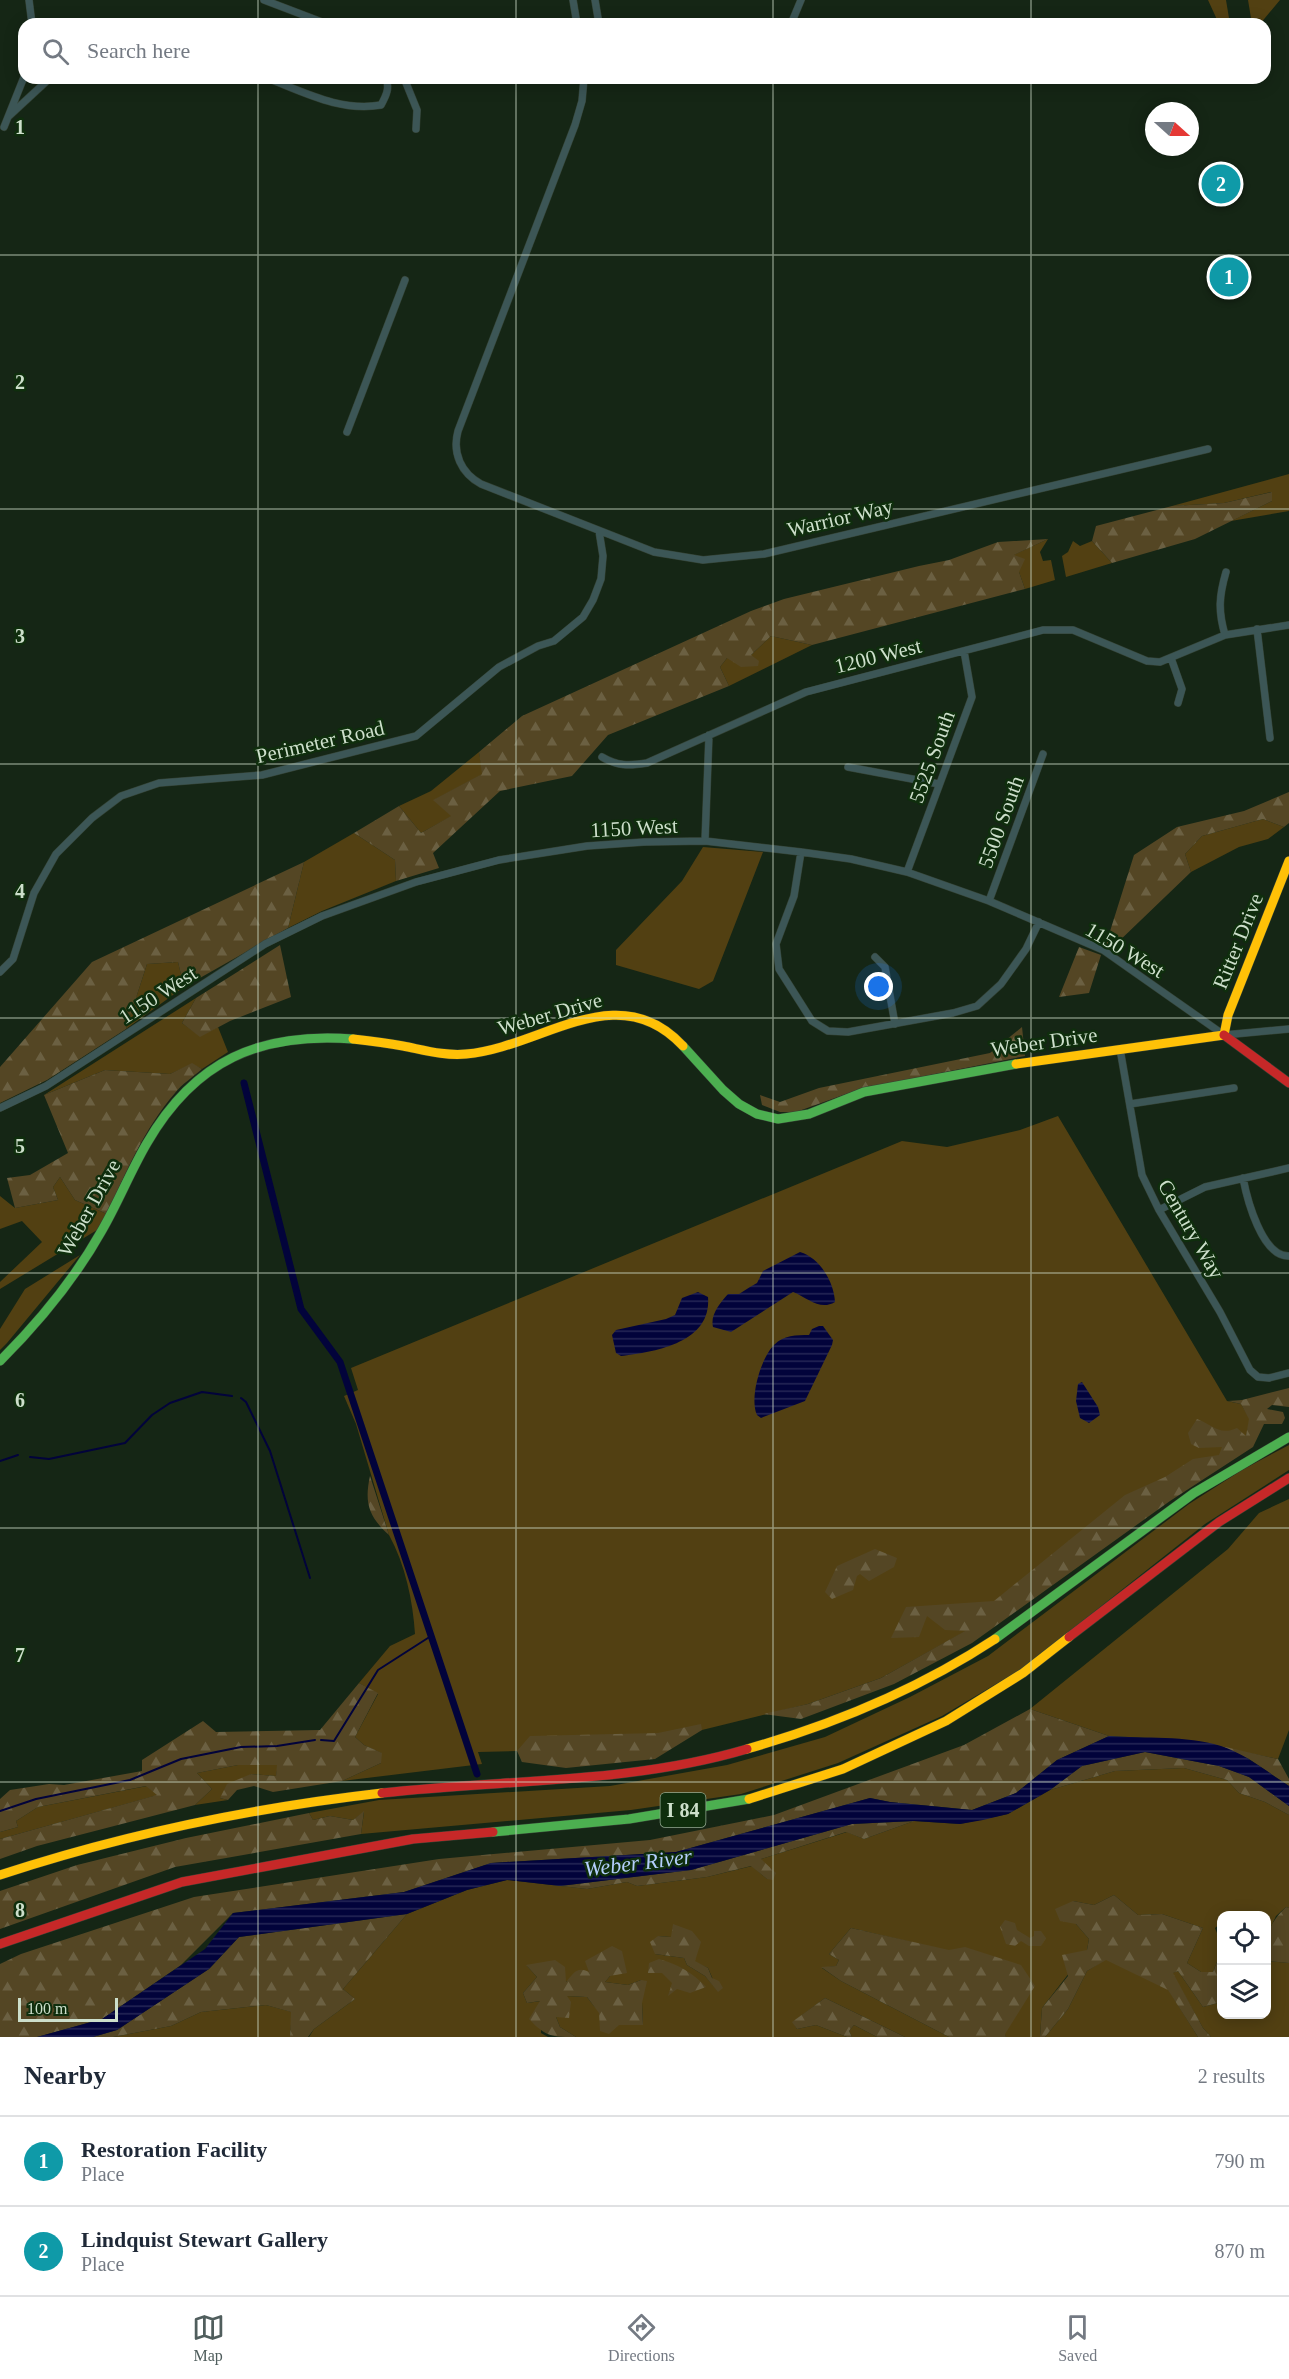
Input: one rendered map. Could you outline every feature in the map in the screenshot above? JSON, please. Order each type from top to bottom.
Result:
[{"type":"main road","name":"Ritter Drive","points":[[1224,1035],[1228,1015],[1289,861]]},
{"type":"main road","name":"Weber Drive","points":[[0,1361],[45,1311],[91,1249],[110,1217],[146,1143],[179,1095],[209,1070],[248,1049],[266,1043],[293,1037],[332,1036],[468,1054],[508,1045],[587,1018],[617,1014],[645,1018],[672,1035],[746,1110],[765,1118],[791,1119],[861,1093],[906,1083],[985,1069],[1224,1035]]},
{"type":"main road","points":[[1224,1035],[1289,1083]]},
{"type":"main road","name":"I 84","points":[[0,1875],[156,1829],[295,1803],[389,1792],[640,1772],[718,1758],[808,1730],[902,1692],[979,1650],[1043,1606],[1182,1501],[1289,1437]]},
{"type":"main road","name":"I 84","points":[[0,1944],[182,1882],[413,1839],[629,1819],[742,1801],[843,1769],[946,1720],[1013,1679],[1218,1522],[1289,1478]]},
{"type":"street","points":[[29,0],[31,18]]},
{"type":"street","points":[[264,0],[311,18]]},
{"type":"street","points":[[573,0],[575,18]]},
{"type":"street","points":[[595,0],[598,18]]},
{"type":"street","points":[[794,18],[801,0]]},
{"type":"street","points":[[4,127],[21,84]]},
{"type":"street","points":[[9,116],[44,84]]},
{"type":"street","points":[[282,84],[336,105],[366,107],[381,105],[387,96],[388,84]]},
{"type":"street","points":[[406,84],[417,110],[417,129]]},
{"type":"street","name":"Warrior Way","points":[[583,84],[582,101],[575,126],[458,430],[456,448],[462,466],[470,477],[487,487],[663,554],[703,560],[729,559],[764,554],[1208,449]]},
{"type":"street","points":[[347,432],[405,280]]},
{"type":"street","name":"Perimeter Road","points":[[0,972],[13,959],[34,893],[56,854],[92,818],[121,796],[159,783],[262,776],[416,736],[499,667],[538,646],[554,641],[583,617],[601,579],[603,556],[598,531]]},
{"type":"street","points":[[1225,635],[1219,615],[1221,589],[1226,572]]},
{"type":"street","points":[[1178,703],[1182,689],[1171,658],[1225,635],[1289,625]]},
{"type":"street","points":[[1257,629],[1270,738]]},
{"type":"street","name":"1200 West","points":[[602,757],[613,763],[627,766],[647,763],[806,692],[1043,630],[1073,630],[1147,661],[1160,662],[1171,658]]},
{"type":"street","name":"5525 South","points":[[907,872],[972,697],[964,651]]},
{"type":"street","points":[[705,842],[710,735]]},
{"type":"street","name":"5500 South","points":[[989,901],[1043,754]]},
{"type":"street","points":[[848,767],[939,784]]},
{"type":"street","name":"1150 West","points":[[0,1108],[46,1086],[265,944],[322,916],[416,882],[499,860],[587,846],[645,842],[705,842],[801,852],[850,859],[907,872],[989,901],[1103,951],[1224,1035]]},
{"type":"street","points":[[801,852],[794,896],[776,944],[779,969],[812,1021],[828,1031],[848,1032],[953,1013],[977,1006],[1001,984],[1026,949],[1039,922]]},
{"type":"street","points":[[875,957],[885,967],[895,1024]]},
{"type":"street","points":[[1224,1035],[1289,1029]]},
{"type":"street","name":"Century Way","points":[[1120,1049],[1142,1175],[1159,1210],[1220,1312],[1250,1370],[1258,1377],[1269,1378],[1289,1373]]},
{"type":"street","points":[[1130,1104],[1234,1088]]},
{"type":"street","points":[[1159,1210],[1205,1186],[1289,1168]]},
{"type":"street","points":[[1243,1178],[1251,1213],[1272,1249],[1286,1256]]},
{"type":"shaded area","points":[[1208,0],[1226,0],[1229,18],[1216,18]]},
{"type":"shaded area","points":[[1248,0],[1280,0],[1265,18],[1251,18]]},
{"type":"shaded area","points":[[1289,474],[1289,511],[1231,521],[1272,501],[1271,492],[1224,503],[1172,506]]},
{"type":"shaded area","points":[[1048,539],[1040,552],[1043,561],[1051,560],[1055,580],[1025,589],[1013,555]]},
{"type":"shaded area","points":[[1073,541],[1080,546],[1092,541],[1112,563],[1066,577],[1062,556],[1068,552]]},
{"type":"shaded area","points":[[771,636],[812,645],[729,686],[720,667],[727,658],[751,655]]},
{"type":"shaded area","points":[[479,752],[483,774],[434,800],[452,816],[421,833],[399,806],[431,791]]},
{"type":"shaded area","points":[[1263,819],[1284,827],[1268,839],[1239,847],[1191,872],[1185,854],[1202,836]]},
{"type":"shaded area","points":[[354,833],[395,860],[396,881],[322,911],[288,928],[304,862]]},
{"type":"shaded area","points":[[703,847],[763,852],[713,981],[699,989],[616,965],[616,950],[682,881]]},
{"type":"shaded area","points":[[178,962],[184,987],[126,1029],[147,964]]},
{"type":"shaded area","points":[[196,998],[182,1023],[200,1036],[218,1027],[228,1052],[202,1069],[192,1064],[170,1074],[105,1070],[44,1095]]},
{"type":"shaded area","points":[[1058,1116],[1227,1401],[1241,1404],[1250,1419],[1246,1437],[966,1631],[881,1678],[808,1704],[702,1730],[592,1749],[478,1752],[482,1764],[342,1781],[381,1763],[381,1753],[364,1745],[355,1737],[378,1694],[359,1683],[390,1646],[415,1634],[404,1570],[389,1535],[356,1424],[344,1396],[358,1390],[351,1368],[902,1141],[947,1147],[1020,1130]]},
{"type":"shaded area","points":[[60,1177],[75,1200],[107,1214],[97,1230],[0,1289],[0,1282],[42,1242],[22,1221],[0,1229],[0,1196],[15,1208],[58,1200],[53,1187]]},
{"type":"shaded area","points":[[80,1255],[0,1350],[0,1329],[25,1289]]},
{"type":"shaded area","points":[[1289,1445],[1289,1470],[1205,1524],[1023,1668],[942,1716],[838,1763],[741,1794],[631,1810],[361,1834],[364,1812],[353,1820],[330,1816],[313,1820],[309,1813],[379,1800],[610,1786],[727,1765],[825,1737],[910,1697],[988,1656],[1189,1504],[1242,1470]]},
{"type":"shaded area","points":[[1289,1499],[1289,1730],[1278,1759],[1185,1740],[1109,1736],[1030,1709],[1228,1549],[1259,1513]]},
{"type":"shaded area","points":[[238,1765],[278,1765],[276,1776],[251,1774],[220,1798],[228,1800],[195,1805],[212,1789],[197,1773]]},
{"type":"shaded area","points":[[1184,1768],[1227,1780],[1239,1793],[1265,1802],[1289,1815],[1289,1908],[1286,1907],[1276,1916],[1271,1927],[1271,1911],[1217,1911],[1215,1928],[1217,1962],[1213,1972],[1201,1972],[1187,1963],[1203,1928],[1162,1914],[1138,1915],[1114,1895],[1094,1905],[1073,1901],[1076,1924],[1089,1939],[1087,1950],[1042,2008],[1040,2037],[1006,2037],[965,1948],[949,1951],[851,1928],[829,1954],[839,1960],[836,1966],[822,1968],[841,1981],[949,2037],[905,2037],[825,1998],[793,2022],[797,2029],[816,2025],[847,2037],[576,2037],[560,2027],[556,2017],[566,1996],[587,1997],[599,2012],[617,2023],[643,2025],[641,1980],[628,1985],[605,1982],[610,1976],[589,1973],[565,1982],[527,1966],[537,1977],[523,1993],[527,2003],[541,2001],[541,2033],[548,2037],[309,2037],[314,2029],[355,1999],[343,1989],[407,1914],[467,1890],[507,1880],[587,1889],[627,1882],[637,1886],[707,1877],[752,1866],[767,1879],[761,1859],[847,1832],[864,1839],[914,1821],[960,1824],[1008,1814],[1050,1790],[1115,1771]],"holes":[[[658,1936],[671,1937],[695,1962],[708,1968],[718,1991],[705,1976],[687,1965],[684,1958],[655,1954]]]},
{"type":"shaded area","points":[[147,1786],[158,1795],[0,1839],[0,1832],[18,1827],[16,1821],[38,1807]]},
{"type":"shaded area","points":[[1106,1959],[1168,1989],[1198,2037],[1045,2037],[1068,2009],[1087,1971]]},
{"type":"shaded area","points":[[1271,1961],[1289,1963],[1289,2037],[1211,2037],[1203,2028],[1172,1973],[1178,1971],[1203,2007],[1217,2003],[1217,2019],[1271,2019]]},
{"type":"shaded area","points":[[266,2005],[292,2012],[290,2037],[113,2037],[171,2026],[201,2012]]},
{"type":"shaded area","points":[[854,2025],[877,2037],[852,2037],[849,2031]]},
{"type":"green space","points":[[1272,492],[1272,501],[1195,539],[1112,563],[1092,541],[1096,526],[1172,506],[1224,503]]},
{"type":"green space","points":[[1048,539],[1014,555],[1025,559],[1019,572],[1025,589],[812,645],[771,636],[751,655],[759,661],[758,666],[741,667],[727,658],[720,667],[729,686],[608,735],[572,776],[500,791],[433,853],[439,868],[396,881],[395,860],[354,833],[399,806],[421,833],[451,816],[433,800],[482,774],[479,752],[522,716],[751,611],[784,599],[949,560],[998,542]]},
{"type":"green space","points":[[1289,792],[1289,823],[1284,827],[1263,819],[1202,836],[1185,854],[1191,872],[1115,945],[1106,944],[1134,855],[1177,827],[1244,811]]},
{"type":"green space","points":[[304,862],[288,928],[184,987],[178,962],[147,964],[126,1029],[47,1080],[0,1103],[0,1067],[92,962]]},
{"type":"green space","points":[[280,945],[291,997],[230,1021],[200,1037],[182,1023],[196,998]]},
{"type":"green space","points":[[1079,947],[1101,955],[1089,993],[1059,997]]},
{"type":"green space","points":[[1022,1027],[1025,1056],[860,1089],[796,1112],[780,1112],[762,1105],[760,1095],[780,1102],[819,1088],[990,1053]]},
{"type":"green space","points":[[192,1063],[202,1069],[178,1090],[154,1121],[121,1182],[107,1214],[75,1200],[60,1177],[53,1187],[58,1200],[15,1208],[7,1178],[30,1175],[68,1153],[44,1095],[105,1070],[170,1074]]},
{"type":"green space","points":[[1289,1388],[1289,1407],[1272,1405],[1267,1409],[1283,1412],[1285,1418],[1282,1424],[1264,1424],[1253,1447],[1170,1501],[972,1643],[894,1684],[801,1719],[763,1714],[808,1704],[881,1678],[965,1631],[945,1630],[927,1616],[919,1637],[891,1638],[906,1607],[994,1601],[1125,1495],[1165,1477],[1193,1459],[1219,1455],[1222,1447],[1199,1448],[1191,1444],[1188,1433],[1197,1419],[1216,1429],[1225,1431],[1237,1428],[1246,1436],[1249,1419],[1241,1404],[1228,1401],[1242,1400]]},
{"type":"green space","points":[[370,1476],[389,1535],[377,1522],[370,1509],[368,1486]]},
{"type":"green space","points":[[875,1549],[897,1558],[894,1567],[869,1581],[860,1574],[857,1576],[853,1590],[832,1599],[825,1592],[837,1566]]},
{"type":"green space","points":[[359,1683],[378,1693],[355,1737],[364,1745],[382,1753],[381,1763],[342,1781],[273,1792],[254,1786],[237,1790],[228,1800],[220,1798],[227,1784],[251,1774],[276,1776],[277,1765],[238,1765],[197,1773],[212,1789],[195,1805],[37,1846],[0,1859],[0,1839],[157,1795],[146,1786],[38,1807],[16,1821],[18,1827],[0,1832],[0,1799],[10,1790],[49,1784],[64,1785],[142,1771],[142,1760],[203,1721],[216,1732],[320,1730]]},
{"type":"green space","points":[[1030,1709],[1109,1736],[1057,1760],[1016,1793],[972,1810],[870,1798],[676,1852],[491,1863],[404,1892],[233,1913],[181,1965],[102,2019],[37,2037],[0,2037],[0,1964],[21,1954],[194,1897],[439,1859],[650,1840],[774,1815],[964,1745]]},
{"type":"green space","points":[[701,1724],[702,1730],[655,1759],[566,1768],[522,1762],[517,1751],[530,1736],[658,1733]]},
{"type":"green space","points":[[1221,1746],[1278,1759],[1289,1779],[1289,1786],[1249,1759]]},
{"type":"green space","points":[[1145,1752],[1219,1766],[1249,1777],[1289,1806],[1289,1815],[1265,1802],[1239,1793],[1227,1780],[1184,1768],[1115,1771],[1050,1790],[1082,1766]]},
{"type":"green space","points":[[364,1811],[361,1834],[175,1867],[0,1929],[0,1891],[77,1865],[186,1838],[309,1813],[313,1820],[330,1816],[353,1820]]},
{"type":"green space","points":[[914,1821],[864,1839],[846,1832],[761,1859],[776,1873],[773,1880],[767,1879],[751,1866],[707,1877],[637,1886],[627,1882],[587,1889],[560,1886],[691,1870],[852,1824]]},
{"type":"green space","points":[[1114,1895],[1138,1915],[1162,1914],[1203,1928],[1187,1963],[1201,1972],[1213,1972],[1217,1962],[1217,2003],[1203,2007],[1178,1971],[1173,1973],[1203,2028],[1211,2037],[1198,2037],[1168,1990],[1106,1960],[1087,1971],[1068,2009],[1045,2037],[1040,2037],[1042,2008],[1068,1976],[1062,1955],[1087,1950],[1089,1939],[1076,1924],[1060,1921],[1055,1909],[1073,1901],[1094,1905]]},
{"type":"green space","points":[[1286,1907],[1289,1908],[1289,1963],[1271,1961],[1271,1926]]},
{"type":"green space","points":[[407,1914],[343,1989],[355,1999],[314,2029],[308,2037],[290,2037],[291,2012],[266,2005],[201,2012],[171,2026],[113,2037],[93,2037],[117,2030],[209,1969],[239,1937]]},
{"type":"green space","points":[[1005,1920],[1015,1923],[1017,1930],[1030,1938],[1034,1936],[1034,1931],[1041,1931],[1046,1938],[1041,1946],[1029,1946],[1021,1941],[1015,1946],[1006,1944],[1000,1927]]},
{"type":"green space","points":[[673,1924],[692,1931],[701,1942],[695,1961],[708,1968],[712,1978],[719,1981],[723,1988],[718,1992],[705,1976],[687,1965],[684,1958],[655,1954],[650,1942],[658,1936],[671,1937]]},
{"type":"green space","points":[[851,1928],[949,1950],[965,1947],[1021,1965],[1035,1986],[1005,2034],[1006,2037],[949,2037],[841,1981],[821,1967],[836,1966],[839,1960],[829,1954]]},
{"type":"green space","points":[[612,1946],[622,1951],[627,1973],[610,1976],[605,1982],[628,1985],[641,1980],[647,1981],[642,2003],[643,2025],[619,2025],[609,2034],[600,2031],[599,2013],[587,1997],[567,1996],[571,2002],[569,2018],[556,2017],[560,2027],[576,2037],[550,2035],[529,2019],[540,2001],[527,2003],[523,1993],[537,1977],[526,1965],[555,1960],[565,1967],[566,1982],[579,1970],[589,1972],[585,1961]]},
{"type":"green space","points":[[659,1959],[685,1970],[706,1987],[690,1993],[677,1989],[668,1996],[672,1983],[662,1973],[648,1973],[649,1963]]},
{"type":"green space","points":[[825,1998],[905,2037],[877,2037],[854,2025],[849,2031],[852,2037],[816,2025],[797,2029],[792,2022]]},
{"type":"water","points":[[800,1252],[814,1260],[825,1272],[832,1287],[835,1302],[824,1305],[814,1303],[793,1292],[731,1332],[713,1327],[714,1314],[728,1294],[739,1294],[757,1283],[763,1271]]},
{"type":"water","points":[[698,1292],[708,1297],[707,1313],[701,1325],[691,1335],[664,1348],[649,1352],[621,1356],[616,1353],[612,1335],[616,1330],[675,1315],[682,1298]]},
{"type":"water","points":[[823,1326],[833,1340],[805,1401],[761,1418],[757,1415],[755,1408],[755,1389],[769,1351],[786,1337],[809,1335],[812,1329]]},
{"type":"water","points":[[1082,1382],[1098,1407],[1100,1415],[1089,1423],[1080,1418],[1076,1401],[1078,1384]]},
{"type":"water","name":"Weber River","points":[[1109,1736],[1194,1740],[1230,1749],[1248,1758],[1289,1786],[1289,1806],[1249,1777],[1219,1766],[1145,1752],[1082,1766],[1050,1790],[1008,1814],[983,1820],[960,1824],[914,1821],[852,1824],[691,1870],[560,1886],[507,1880],[467,1890],[407,1914],[239,1937],[209,1969],[117,2030],[93,2037],[37,2037],[102,2019],[205,1949],[233,1913],[404,1892],[491,1863],[676,1852],[870,1798],[972,1810],[1016,1793],[1057,1760]]},
{"type":"waterway","points":[[244,1083],[301,1309],[340,1362],[477,1774]]},
{"type":"waterway","points":[[30,1457],[49,1459],[125,1443],[152,1415],[170,1403],[202,1392],[232,1396]]},
{"type":"waterway","points":[[241,1398],[246,1402],[270,1451],[310,1578]]},
{"type":"waterway","points":[[0,1461],[18,1455]]},
{"type":"waterway","points":[[321,1740],[334,1741],[378,1670],[431,1636]]},
{"type":"waterway","points":[[0,1811],[36,1799],[130,1780],[181,1759],[241,1747],[277,1746],[315,1740]]},
{"type":"traffic: fast","points":[[0,1361],[42,1316],[91,1250],[147,1143],[166,1114],[186,1091],[209,1072],[233,1057],[260,1047],[319,1038],[353,1039]]},
{"type":"traffic: fast","points":[[683,1046],[739,1104],[757,1114],[778,1119],[809,1114],[864,1092],[1016,1064]]},
{"type":"traffic: fast","points":[[995,1639],[1194,1493],[1289,1437]]},
{"type":"traffic: fast","points":[[493,1832],[629,1819],[749,1799]]},
{"type":"traffic: slow","points":[[1224,1035],[1228,1015],[1289,861]]},
{"type":"traffic: slow","points":[[353,1039],[442,1053],[466,1054],[494,1049],[578,1021],[605,1016],[632,1016],[658,1026],[683,1046]]},
{"type":"traffic: slow","points":[[1016,1064],[1224,1035]]},
{"type":"traffic: slow","points":[[749,1799],[843,1769],[946,1721],[1023,1673],[1069,1637]]},
{"type":"traffic: slow","points":[[747,1749],[812,1728],[876,1703],[937,1674],[995,1639]]},
{"type":"traffic: slow","points":[[0,1875],[94,1847],[189,1824],[285,1806],[382,1793]]},
{"type":"traffic: jam","points":[[1224,1035],[1289,1083]]},
{"type":"traffic: jam","points":[[1069,1637],[1219,1522],[1289,1478]]},
{"type":"traffic: jam","points":[[382,1793],[612,1775],[657,1769],[747,1749]]},
{"type":"traffic: jam","points":[[0,1944],[182,1882],[413,1839],[493,1832]]},
{"type":"place","name":"Lindquist Stewart Gallery","points":[[1221,184]]},
{"type":"place","name":"Restoration Facility","points":[[1229,277]]}]
